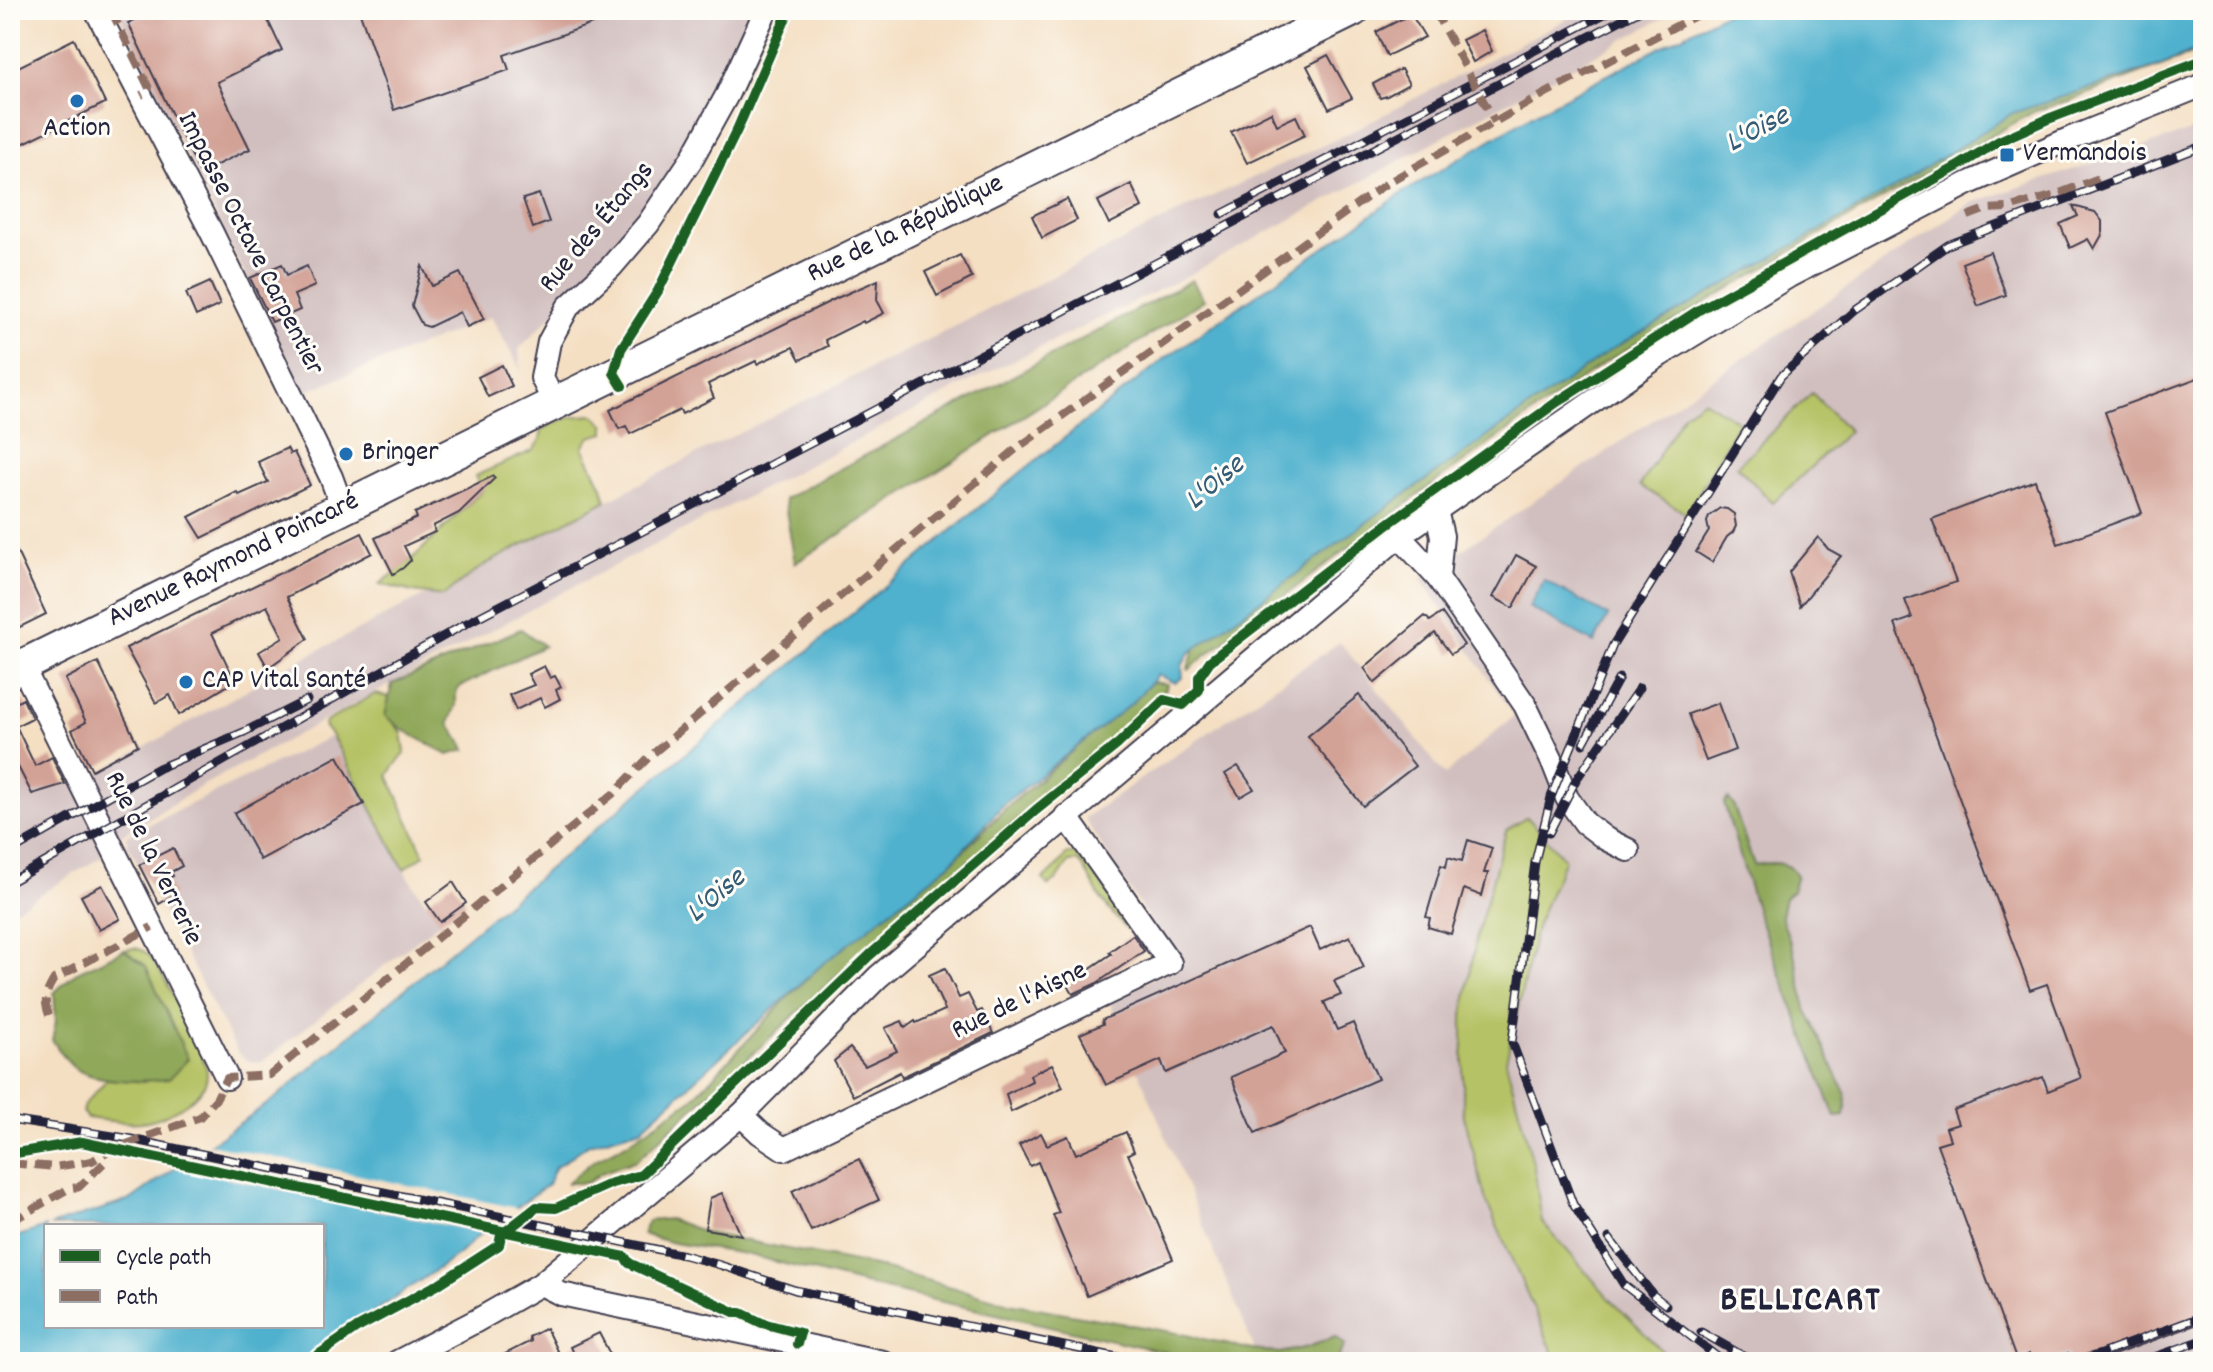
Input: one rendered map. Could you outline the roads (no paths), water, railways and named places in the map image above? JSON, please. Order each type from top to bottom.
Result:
[{"type":"main road","name":"Rue de la République","points":[[458,450],[1353,10]]},
{"type":"main road","name":"Avenue Raymond Poincaré","points":[[16,669],[458,450]]},
{"type":"street","name":"Impasse Octave Carpentier","points":[[96,10],[212,233],[331,477],[342,507]]},
{"type":"street","name":"Rue des Étangs","points":[[554,402],[542,378],[549,342],[568,307],[611,267],[648,224],[691,160],[727,95],[766,10]]},
{"type":"street","points":[[397,1362],[541,1284],[741,1115],[878,977],[1399,536],[1660,355],[1789,276],[1969,183],[2203,85]]},
{"type":"street","points":[[1436,510],[1442,536],[1438,578]]},
{"type":"street","points":[[1399,536],[1438,578],[1525,705],[1567,798],[1585,823],[1628,850]]},
{"type":"street","name":"Rue de la Verrerie","points":[[16,669],[227,1078]]},
{"type":"street","name":"Rue de l'Aisne","points":[[741,1115],[784,1149],[1170,963],[1066,816]]},
{"type":"street","points":[[541,1284],[561,1294],[883,1362]]},
{"type":"water","name":"L'Oise","points":[[1731,10],[2203,10],[2203,48],[2158,66],[2013,113],[1892,189],[1609,351],[1382,511],[1189,653],[1182,666],[1183,677],[1175,683],[1158,675],[1131,704],[1004,804],[951,863],[818,968],[641,1129],[589,1144],[555,1168],[548,1184],[458,1255],[300,1362],[10,1362],[10,1239],[44,1228],[44,1328],[324,1328],[324,1224],[56,1224],[130,1200],[274,1099],[1020,473],[1164,359],[1404,192],[1537,112]]},
{"type":"water","points":[[1544,580],[1608,616],[1594,643],[1529,607]]},
{"type":"railway","points":[[1222,214],[1612,10]]},
{"type":"railway","points":[[10,882],[465,624],[1640,10]]},
{"type":"railway","points":[[1724,1362],[1624,1285],[1573,1204],[1512,1042],[1535,862],[1551,797],[1613,645],[1781,376],[1855,310],[1948,245],[2203,146]]},
{"type":"railway","points":[[1583,744],[1619,678]]},
{"type":"railway","points":[[1549,833],[1576,780],[1639,688]]},
{"type":"railway","points":[[10,852],[159,768],[244,732],[307,700]]},
{"type":"railway","points":[[10,1120],[126,1138],[684,1255],[795,1290],[1141,1362]]},
{"type":"railway","points":[[1609,1238],[1653,1295],[1666,1305]]},
{"type":"railway","points":[[2072,1362],[2203,1316]]},
{"type":"railway","points":[[1701,1332],[1754,1362]]},
{"type":"railway","points":[[2140,1362],[2203,1340]]},
{"type":"place","name":"Action","points":[[77,101]]},
{"type":"place","name":"Vermandois","points":[[2007,155]]},
{"type":"place","name":"Bringer","points":[[346,454]]},
{"type":"place","name":"CAP Vital Santé","points":[[186,682]]},
{"type":"district","name":"BELLICART","points":[[1801,1302]]}]
